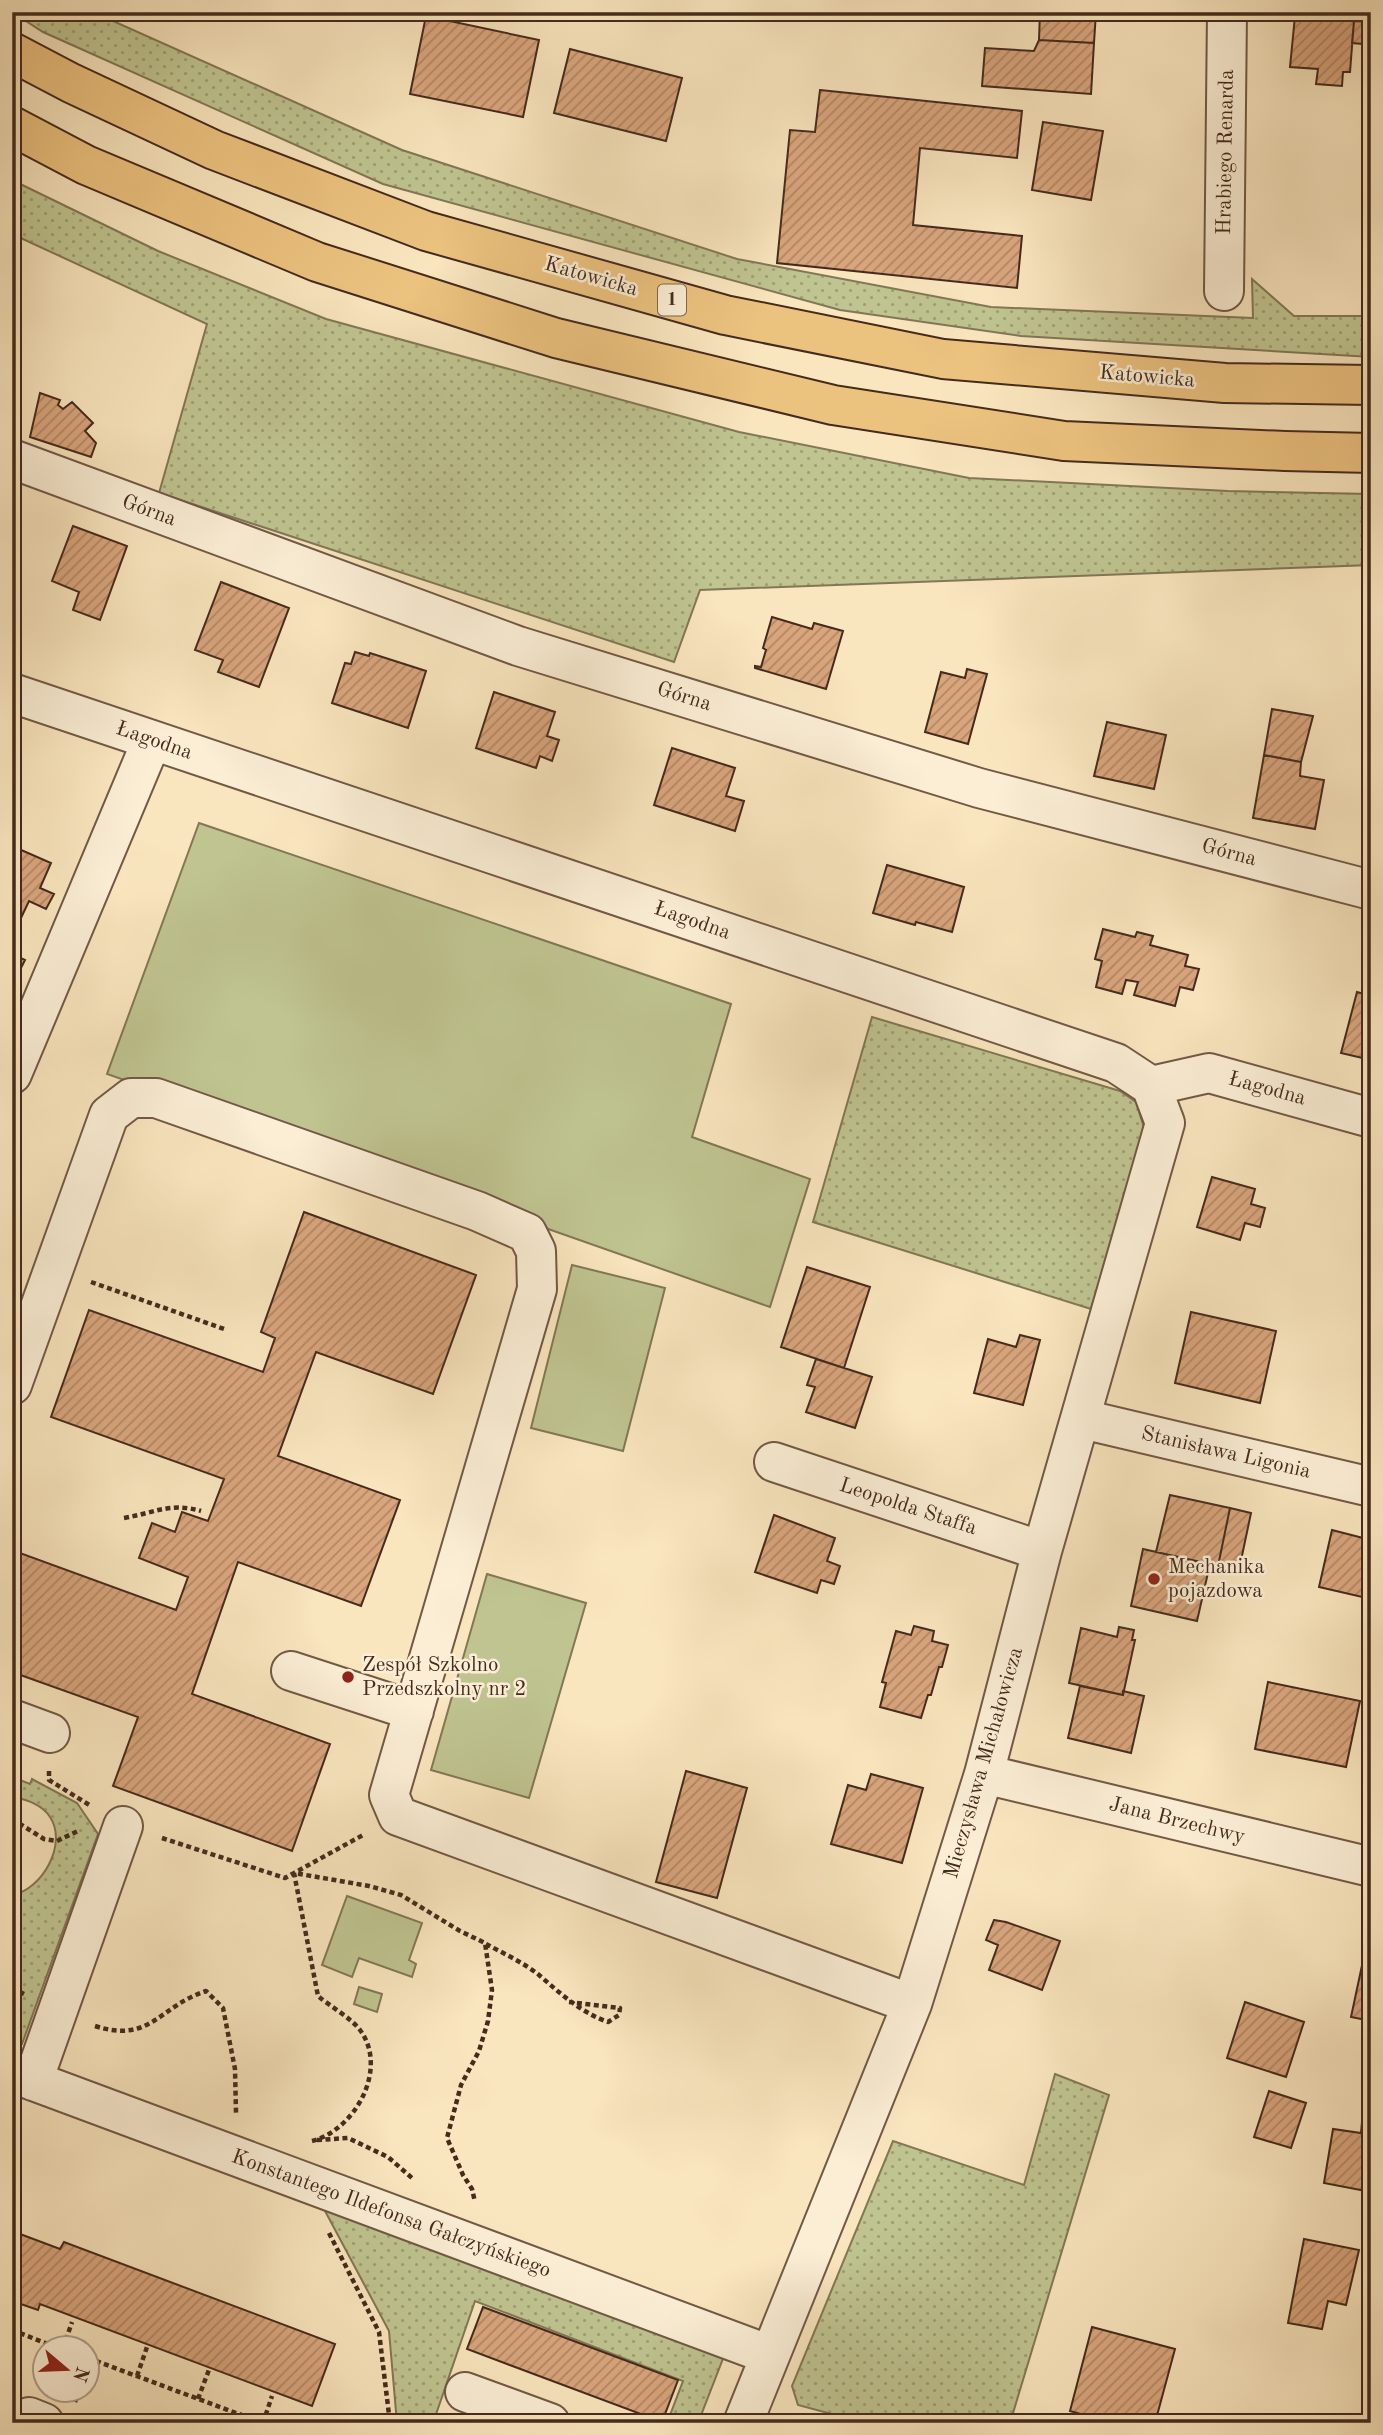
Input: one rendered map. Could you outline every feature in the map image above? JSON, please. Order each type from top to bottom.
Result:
[{"type":"main road","name":"Katowicka","points":[[12,52],[71,83],[214,150],[426,231],[725,315],[943,359],[1225,383],[1371,385]]},
{"type":"main road","points":[[12,126],[86,165],[317,262],[556,338],[794,396],[833,405],[1064,441],[1371,453]]},
{"type":"street","name":"Hrabiego Renarda","points":[[1224,291],[1227,12]]},
{"type":"street","name":"Górna","points":[[12,460],[518,646],[979,788],[1371,890]]},
{"type":"street","name":"Łagodna","points":[[12,693],[1116,1063],[1151,1086],[1209,1073],[1371,1118]]},
{"type":"street","points":[[12,1074],[152,740]]},
{"type":"street","name":"Mieczysława Michałowicza","points":[[747,2422],[771,2355],[912,2004],[984,1774],[1042,1551],[1165,1123],[1151,1086]]},
{"type":"street","points":[[12,1385],[109,1115],[131,1098],[156,1098],[477,1211],[527,1233],[536,1251],[537,1289],[389,1795],[398,1816],[912,2004]]},
{"type":"street","name":"Stanisława Ligonia","points":[[1082,1419],[1371,1487]]},
{"type":"street","name":"Leopolda Staffa","points":[[774,1462],[1042,1551]]},
{"type":"street","points":[[291,1671],[414,1711]]},
{"type":"street","points":[[12,1719],[50,1733]]},
{"type":"street","name":"Jana Brzechwy","points":[[984,1774],[1371,1867]]},
{"type":"street","points":[[22,2077],[57,2013],[115,1821]]},
{"type":"street","name":"Konstantego Ildefonsa Gałczyńskiego","points":[[22,2077],[771,2355]]},
{"type":"street","points":[[465,2392],[550,2423]]},
{"type":"path","points":[[54,1269],[224,1329]]},
{"type":"path","points":[[124,1518],[152,1513],[170,1506],[184,1506],[201,1511]]},
{"type":"path","points":[[50,1733],[49,1780],[115,1821],[285,1878],[398,1816]]},
{"type":"path","points":[[12,1819],[44,1839],[57,1842],[115,1821]]},
{"type":"path","points":[[294,1873],[369,1886],[401,1895],[538,1975],[569,2002],[590,2016],[608,2022],[619,2015],[620,2008],[569,2002]]},
{"type":"path","points":[[294,1873],[318,1996],[359,2029],[369,2048],[372,2068],[362,2097],[343,2125],[308,2143]]},
{"type":"path","points":[[469,2208],[475,2203],[472,2189],[447,2138],[461,2085],[479,2051],[488,2021],[492,1990],[485,1943]]},
{"type":"path","points":[[57,2013],[115,2032],[140,2030],[191,1996],[206,1991],[223,2008],[235,2069],[235,2111],[241,2119]]},
{"type":"path","points":[[317,2140],[348,2138],[388,2157],[417,2182]]},
{"type":"path","points":[[304,2182],[379,2332],[390,2423]]},
{"type":"path","points":[[66,2334],[72,2322]]},
{"type":"path","points":[[12,2330],[32,2337]]},
{"type":"path","points":[[137,2376],[148,2344]]},
{"type":"path","points":[[102,2363],[263,2423],[272,2396]]},
{"type":"path","points":[[198,2399],[210,2367]]},
{"type":"green space","points":[[12,12],[93,12],[402,150],[737,259],[991,307],[1253,318],[1252,279],[1294,316],[1371,316],[1371,357],[1021,336],[840,310],[383,184],[43,32]]},
{"type":"green space","points":[[12,180],[158,251],[326,319],[739,432],[969,478],[1228,491],[1371,494],[1371,565],[700,590],[674,662],[159,493],[207,324],[12,234]]},
{"type":"green space","points":[[199,823],[731,1004],[692,1137],[810,1179],[770,1307],[107,1074]]},
{"type":"green space","points":[[872,1017],[1120,1091],[1136,1102],[1145,1131],[1091,1309],[813,1222]]},
{"type":"green space","points":[[572,1265],[665,1288],[623,1451],[531,1428]]},
{"type":"green space","points":[[487,1574],[586,1603],[529,1798],[431,1770]]},
{"type":"green space","points":[[12,1777],[30,1784],[32,1779],[77,1803],[98,1834],[22,2044],[12,2048],[12,1895],[23,1891],[42,1875],[54,1852],[56,1840],[55,1828],[43,1809],[12,1796]]},
{"type":"green space","points":[[347,1896],[422,1923],[409,1960],[416,1964],[412,1977],[359,1958],[352,1977],[322,1965]]},
{"type":"green space","points":[[359,1987],[382,1994],[377,2012],[354,2004]]},
{"type":"green space","points":[[1055,2074],[1109,2095],[1010,2423],[865,2423],[798,2405],[792,2386],[893,2141],[1024,2185]]},
{"type":"green space","points":[[324,2209],[724,2356],[698,2423],[667,2423],[683,2381],[475,2301],[433,2423],[397,2423],[389,2331]]},
{"type":"building","points":[[1040,12],[1096,12],[1094,43],[1039,40]]},
{"type":"building","points":[[426,16],[539,40],[523,117],[410,94]]},
{"type":"building","points":[[1295,16],[1354,21],[1350,72],[1343,72],[1342,86],[1316,84],[1318,69],[1290,67]]},
{"type":"building","points":[[1354,21],[1371,22],[1371,58],[1362,57],[1363,44],[1352,43]]},
{"type":"building","points":[[1039,40],[1094,43],[1091,94],[982,86],[985,48],[1034,51]]},
{"type":"building","points":[[570,49],[682,78],[666,141],[554,113]]},
{"type":"building","points":[[820,90],[1022,111],[1017,158],[920,148],[913,225],[1022,236],[1017,288],[777,263],[790,130],[815,132]]},
{"type":"building","points":[[1043,122],[1103,131],[1091,200],[1032,190]]},
{"type":"building","points":[[40,393],[60,400],[58,405],[63,409],[72,402],[93,423],[85,431],[96,443],[91,457],[30,437]]},
{"type":"building","points":[[73,526],[127,546],[100,620],[73,610],[79,592],[52,581]]},
{"type":"building","points":[[221,582],[289,608],[259,687],[218,672],[223,660],[195,650]]},
{"type":"building","points":[[772,617],[812,629],[814,623],[843,631],[826,689],[755,668],[761,667],[766,650],[763,648]]},
{"type":"building","points":[[355,652],[369,656],[370,653],[426,671],[408,728],[332,703],[345,663],[351,664]]},
{"type":"building","points":[[967,669],[987,674],[968,744],[925,732],[941,672],[965,678]]},
{"type":"building","points":[[494,692],[555,712],[547,736],[559,740],[552,761],[540,756],[536,768],[476,748]]},
{"type":"building","points":[[1272,709],[1313,716],[1301,762],[1264,755]]},
{"type":"building","points":[[1107,722],[1166,735],[1154,789],[1094,776]]},
{"type":"building","points":[[672,748],[735,768],[726,796],[744,801],[735,831],[654,805]]},
{"type":"building","points":[[1264,755],[1301,762],[1300,776],[1324,780],[1315,829],[1253,818]]},
{"type":"building","points":[[12,846],[51,863],[40,888],[54,894],[46,909],[29,901],[12,937]]},
{"type":"building","points":[[887,865],[964,887],[952,932],[873,913]]},
{"type":"building","points":[[1103,929],[1135,937],[1137,932],[1153,936],[1150,945],[1188,955],[1185,966],[1199,969],[1193,990],[1180,987],[1175,1006],[1134,995],[1138,982],[1126,980],[1122,994],[1096,987],[1102,961],[1095,959]]},
{"type":"building","points":[[12,954],[25,960],[18,974],[12,971]]},
{"type":"building","points":[[1357,992],[1371,996],[1371,1060],[1341,1053]]},
{"type":"building","points":[[1212,1177],[1255,1189],[1251,1204],[1265,1208],[1260,1227],[1245,1223],[1240,1240],[1197,1227]]},
{"type":"building","points":[[304,1212],[476,1275],[433,1394],[316,1352],[278,1456],[400,1500],[361,1606],[238,1562],[192,1694],[330,1744],[292,1851],[113,1786],[138,1717],[12,1672],[12,1575],[20,1553],[176,1610],[188,1577],[139,1558],[152,1523],[175,1532],[182,1512],[208,1521],[224,1479],[51,1417],[89,1310],[263,1372],[275,1338],[261,1332]]},
{"type":"building","points":[[807,1267],[870,1287],[844,1368],[781,1347]]},
{"type":"building","points":[[1191,1312],[1276,1331],[1260,1403],[1175,1383]]},
{"type":"building","points":[[1020,1335],[1040,1340],[1023,1405],[974,1393],[988,1339],[1016,1347]]},
{"type":"building","points":[[816,1359],[872,1377],[855,1428],[806,1412],[815,1387],[807,1385]]},
{"type":"building","points":[[1170,1495],[1230,1508],[1218,1566],[1156,1552]]},
{"type":"building","points":[[1230,1508],[1251,1513],[1239,1570],[1218,1566]]},
{"type":"building","points":[[774,1515],[835,1538],[827,1561],[840,1566],[834,1584],[821,1580],[817,1593],[755,1572]]},
{"type":"building","points":[[1332,1530],[1371,1540],[1371,1599],[1319,1587]]},
{"type":"building","points":[[1143,1549],[1210,1564],[1197,1621],[1131,1606]]},
{"type":"building","points":[[914,1626],[934,1631],[932,1641],[948,1645],[921,1718],[880,1707],[886,1683],[882,1682],[896,1631],[911,1635]]},
{"type":"building","points":[[1119,1627],[1134,1630],[1132,1640],[1135,1640],[1123,1695],[1069,1683],[1081,1628],[1117,1637]]},
{"type":"building","points":[[1268,1682],[1360,1701],[1346,1767],[1255,1749]]},
{"type":"building","points":[[1080,1686],[1123,1695],[1123,1691],[1144,1696],[1131,1753],[1068,1738]]},
{"type":"building","points":[[686,1771],[747,1788],[717,1898],[656,1882]]},
{"type":"building","points":[[871,1774],[923,1788],[902,1863],[831,1844],[848,1785],[866,1790]]},
{"type":"building","points":[[994,1920],[1060,1941],[1042,1990],[989,1970],[998,1945],[986,1940]]},
{"type":"building","points":[[1364,1956],[1371,1958],[1371,2021],[1351,2017]]},
{"type":"building","points":[[1245,2002],[1304,2022],[1286,2077],[1227,2058]]},
{"type":"building","points":[[1269,2091],[1306,2103],[1291,2148],[1254,2137]]},
{"type":"building","points":[[1362,2122],[1371,2123],[1371,2192],[1324,2183],[1333,2129],[1361,2133]]},
{"type":"building","points":[[12,2231],[60,2249],[64,2242],[335,2344],[312,2406],[40,2304],[38,2310],[12,2301]]},
{"type":"building","points":[[1304,2239],[1359,2250],[1346,2305],[1328,2301],[1322,2329],[1288,2323]]},
{"type":"building","points":[[483,2307],[678,2380],[662,2422],[467,2349]]},
{"type":"building","points":[[1092,2327],[1175,2349],[1155,2423],[1112,2423],[1070,2411]]},
{"type":"building","points":[[1300,2418],[1322,2423],[1299,2423]]},
{"type":"place","name":"Mechanika pojazdowa","points":[[1154,1579]]},
{"type":"place","name":"Zespół Szkolno Przedszkolny nr 2","points":[[348,1677]]}]
